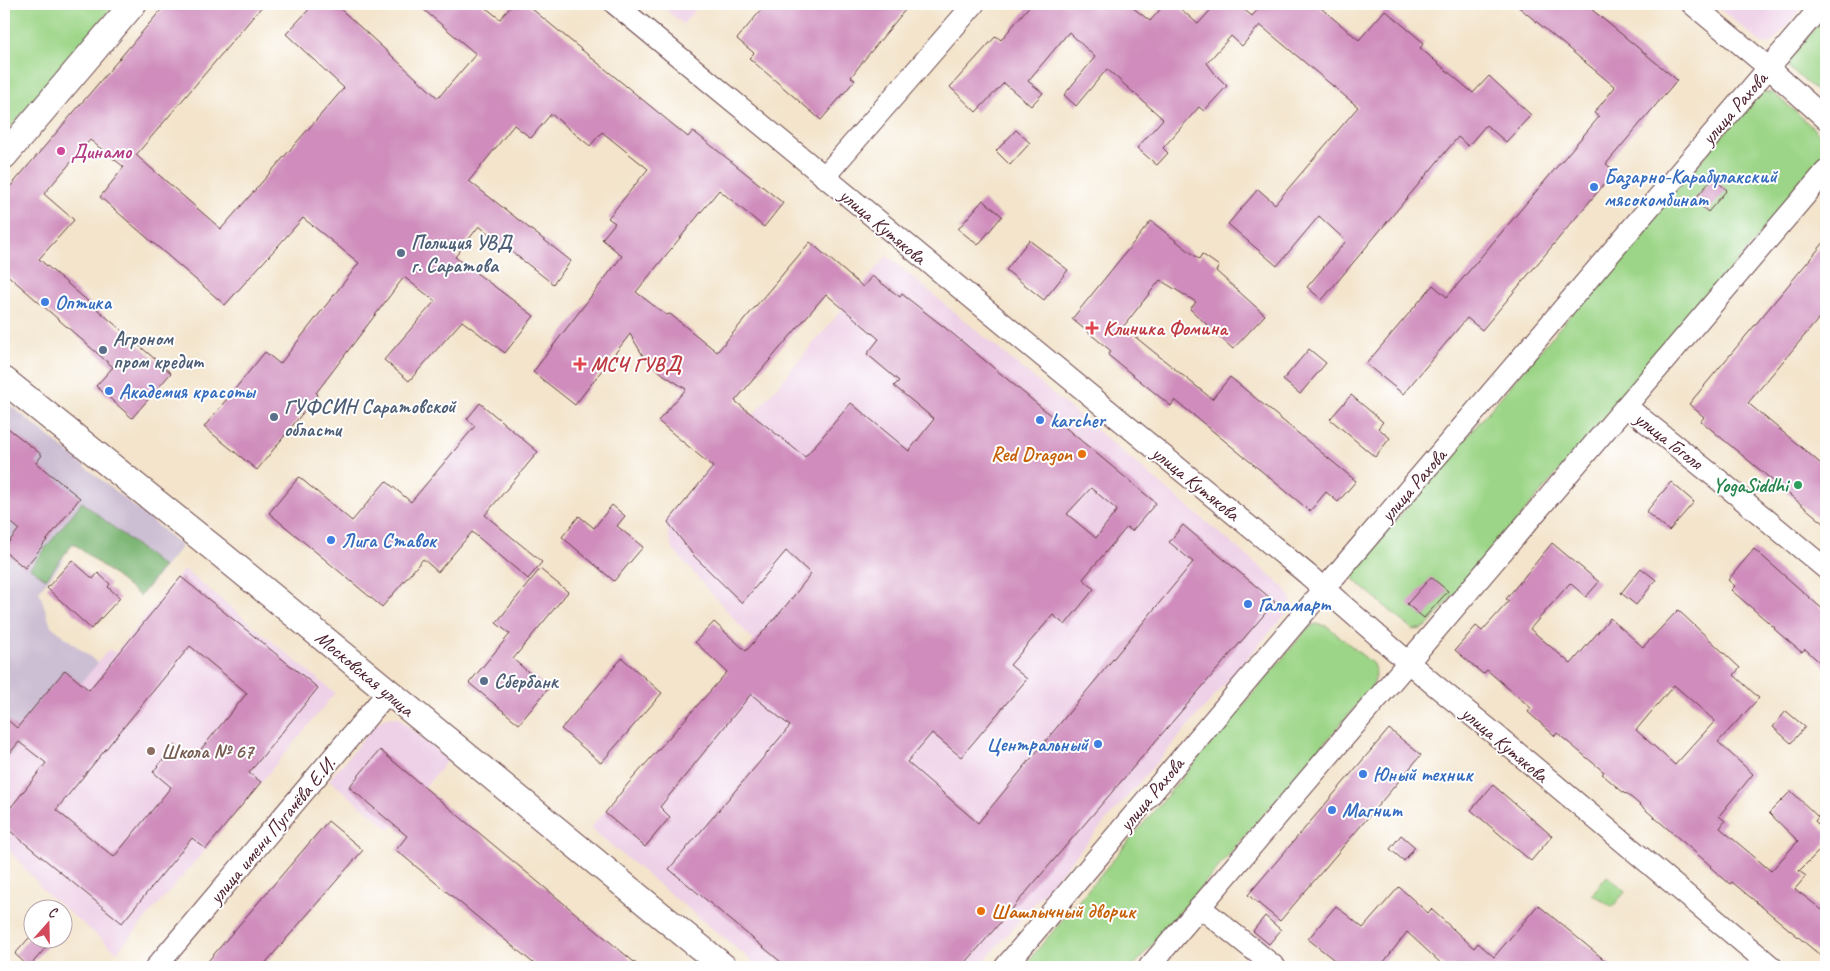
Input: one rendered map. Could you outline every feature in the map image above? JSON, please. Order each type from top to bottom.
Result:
[{"type":"main road","points":[[4,156],[133,4]]},
{"type":"main road","name":"Московская улица","points":[[4,380],[217,551],[724,967]]},
{"type":"street","name":"улица Кутякова","points":[[615,4],[1325,589],[1409,663],[1772,967]]},
{"type":"street","points":[[824,177],[974,4]]},
{"type":"street","points":[[1692,4],[1769,68],[1826,119]]},
{"type":"street","name":"улица Рахова","points":[[1005,967],[1823,4]]},
{"type":"street","points":[[1149,967],[1826,171]]},
{"type":"street","name":"улица Гоголя","points":[[1627,407],[1826,569]]},
{"type":"street","name":"улица имени Пугачёва Е.И.","points":[[156,967],[388,692]]},
{"type":"street","points":[[1200,907],[1275,967]]},
{"type":"shaded area","points":[[659,4],[700,4],[683,24]]},
{"type":"shaded area","points":[[1713,4],[1805,4],[1773,42],[1766,44],[1759,41]]},
{"type":"shaded area","points":[[887,256],[1283,586],[1291,598],[1290,609],[979,967],[759,967],[590,828],[754,642],[672,548],[665,520]]},
{"type":"shaded area","points":[[4,400],[182,546],[145,591],[73,528],[57,549],[64,560],[39,591],[51,626],[98,663],[33,738],[29,734],[4,763]]},
{"type":"shaded area","name":"Школа № 67","points":[[184,569],[335,693],[206,849],[117,952],[72,915],[72,898],[52,898],[4,844],[4,763],[29,734],[33,738],[109,649],[115,653]]},
{"type":"shaded area","points":[[397,717],[448,760],[390,829],[329,780],[377,723],[386,718]]},
{"type":"green space","points":[[4,4],[115,4],[4,135]]},
{"type":"green space","points":[[1826,15],[1826,99],[1789,68],[1789,62],[1791,57]]},
{"type":"green space","points":[[1764,92],[1773,93],[1824,139],[1826,148],[1825,159],[1428,625],[1421,629],[1413,630],[1354,580],[1354,570],[1757,95]]},
{"type":"green space","points":[[82,502],[163,567],[140,596],[73,543],[46,579],[30,568]]},
{"type":"green space","points":[[1316,624],[1327,626],[1373,664],[1376,673],[1373,686],[1133,967],[1023,967],[1308,628]]},
{"type":"green space","points":[[1607,876],[1626,891],[1612,907],[1592,894]]},
{"type":"building","points":[[166,4],[264,4],[136,155],[221,229],[344,88],[286,34],[314,4],[335,4],[438,98],[476,54],[417,4],[481,4],[500,19],[513,4],[526,4],[688,137],[693,131],[783,203],[764,227],[719,190],[636,292],[666,315],[670,314],[717,352],[810,242],[863,287],[872,276],[900,297],[902,294],[953,334],[1156,503],[1132,531],[1127,527],[1083,579],[1094,589],[1065,625],[1053,615],[1010,665],[1027,679],[961,757],[932,733],[907,762],[978,823],[1193,562],[1169,542],[1183,525],[1275,602],[962,967],[787,967],[669,869],[790,726],[751,694],[660,807],[670,817],[645,847],[605,813],[627,785],[727,672],[695,642],[714,622],[746,651],[811,574],[786,551],[742,603],[693,555],[668,522],[713,467],[658,421],[686,389],[664,375],[645,359],[630,334],[575,405],[533,372],[622,256],[602,239],[615,223],[608,218],[648,169],[602,132],[590,146],[551,114],[531,138],[514,125],[469,181],[571,261],[553,284],[479,226],[455,257],[534,316],[505,353],[462,321],[409,381],[384,360],[435,301],[404,277],[316,393],[318,394],[257,470],[204,427],[265,352],[280,364],[359,263],[303,218],[225,305],[100,197],[124,167],[90,140],[44,194],[74,220],[39,259],[171,373],[132,418],[96,386],[113,367],[4,272],[4,194]],"holes":[[[826,294],[879,339],[867,354],[899,381],[894,386],[934,419],[909,451],[851,403],[805,457],[735,401]],[[1091,488],[1117,510],[1096,538],[1067,514]]]},
{"type":"building","points":[[766,4],[910,4],[851,77],[855,80],[821,120],[749,58],[754,53],[737,39]]},
{"type":"building","points":[[1031,4],[1128,4],[1150,21],[1165,4],[1175,4],[1198,24],[1216,4],[1237,4],[1252,16],[1263,4],[1316,4],[1359,40],[1385,10],[1424,43],[1420,48],[1473,93],[1489,76],[1531,115],[1506,142],[1486,125],[1468,146],[1458,137],[1322,300],[1307,287],[1346,241],[1319,216],[1277,266],[1228,224],[1258,189],[1275,204],[1358,107],[1260,25],[1242,46],[1231,36],[1207,63],[1227,86],[1204,111],[1199,107],[1163,148],[1168,153],[1157,165],[1137,148],[1163,119],[1107,69],[1076,106],[1064,95],[1095,57],[1069,32],[1028,81],[1043,93],[1031,106],[1004,83],[976,112],[950,87],[996,36],[1001,40]]},
{"type":"building","points":[[1515,4],[1585,4],[1677,80],[1606,164],[1615,171],[1482,330],[1467,318],[1403,394],[1366,364],[1433,285],[1447,297],[1599,117],[1594,113],[1615,87]]},
{"type":"building","points":[[1016,130],[1030,143],[1010,165],[996,151]]},
{"type":"building","points":[[1713,178],[1727,190],[1708,212],[1694,200]]},
{"type":"building","points":[[983,200],[1002,216],[978,245],[958,229]]},
{"type":"building","points":[[1151,221],[1199,259],[1202,254],[1219,266],[1216,271],[1265,315],[1233,349],[1190,309],[1196,302],[1160,280],[1123,327],[1212,399],[1230,377],[1356,481],[1338,502],[1326,492],[1310,511],[1175,400],[1171,406],[1108,355],[1111,351],[1072,319]]},
{"type":"building","points":[[1029,240],[1068,270],[1044,300],[1006,270]]},
{"type":"building","points":[[1826,240],[1826,310],[1748,403],[1826,468],[1826,525],[1701,421],[1704,417],[1689,404]]},
{"type":"building","points":[[1309,349],[1326,363],[1300,394],[1283,380]]},
{"type":"building","points":[[1351,395],[1383,422],[1378,428],[1390,438],[1375,457],[1330,419]]},
{"type":"building","points":[[480,403],[538,452],[485,515],[542,562],[528,579],[472,532],[438,572],[423,559],[382,607],[269,513],[299,477],[352,521],[386,481],[411,502],[475,426],[467,419]]},
{"type":"building","points":[[4,425],[42,455],[36,463],[80,498],[25,568],[4,551],[4,548],[19,529],[4,517]]},
{"type":"building","points":[[1671,482],[1694,502],[1669,531],[1646,512]]},
{"type":"building","points":[[612,505],[625,516],[617,526],[643,547],[614,581],[562,537],[579,516],[594,528]]},
{"type":"building","points":[[1552,543],[1599,582],[1586,597],[1570,583],[1530,629],[1571,664],[1610,618],[1643,647],[1678,610],[1740,668],[1734,675],[1759,698],[1718,742],[1753,774],[1719,816],[1725,821],[1720,828],[1771,871],[1798,841],[1769,813],[1791,791],[1818,817],[1815,821],[1826,832],[1826,844],[1799,871],[1806,876],[1795,889],[1826,913],[1826,960],[1732,882],[1730,884],[1602,774],[1604,772],[1557,733],[1555,736],[1528,712],[1531,708],[1487,670],[1483,674],[1455,650],[1476,626],[1482,631],[1509,601],[1506,599]],"holes":[[[1674,685],[1715,721],[1675,765],[1636,730]]]},
{"type":"building","points":[[1754,549],[1826,612],[1826,668],[1805,649],[1802,652],[1800,651],[1731,590],[1735,586],[1728,580]]},
{"type":"building","points":[[72,560],[93,579],[98,573],[110,584],[108,587],[120,598],[91,629],[47,588]]},
{"type":"building","points":[[1641,568],[1656,580],[1636,605],[1621,593]]},
{"type":"building","points":[[540,569],[568,592],[513,659],[548,689],[519,724],[469,683],[510,634],[496,623]]},
{"type":"building","name":"Школа № 67","points":[[181,577],[318,688],[249,773],[261,782],[206,849],[192,838],[122,923],[4,826],[4,816],[46,763],[19,742],[4,760],[4,717],[17,728],[65,670],[89,690]],"holes":[[[190,646],[247,693],[193,759],[175,745],[153,772],[171,787],[114,857],[56,810]]]},
{"type":"building","points":[[1431,577],[1448,591],[1424,618],[1407,604]]},
{"type":"building","points":[[622,658],[662,693],[601,763],[561,729]]},
{"type":"building","points":[[1786,711],[1805,727],[1791,743],[1773,727]]},
{"type":"building","points":[[1389,729],[1421,755],[1280,921],[1248,895]]},
{"type":"building","points":[[380,750],[640,967],[538,967],[396,850],[407,836],[349,787]]},
{"type":"building","points":[[1493,785],[1552,836],[1531,861],[1471,810]]},
{"type":"building","points":[[328,821],[363,850],[262,967],[203,967]]},
{"type":"building","points":[[1401,835],[1415,847],[1404,861],[1390,849]]},
{"type":"building","points":[[1399,887],[1428,913],[1431,909],[1474,948],[1478,943],[1494,957],[1538,905],[1613,967],[1445,967],[1407,932],[1380,967],[1343,967],[1308,939],[1336,906],[1363,928]]},
{"type":"building","points":[[1265,916],[1281,930],[1269,944],[1253,931]]},
{"type":"building","points":[[22,946],[22,948],[45,948],[29,967],[15,954]]},
{"type":"place","name":"Динамо","points":[[61,151]]},
{"type":"place","name":"Базарно-Карабулакский мясокомбинат","points":[[1594,187]]},
{"type":"place","name":"Полиция УВД г. Саратова","points":[[401,253]]},
{"type":"place","name":"Оптика","points":[[45,302]]},
{"type":"place","name":"Клиника Фомина","points":[[1092,328]]},
{"type":"place","name":"Агроном пром кредит","points":[[103,350]]},
{"type":"place","name":"МСЧ ГУВД","points":[[580,364]]},
{"type":"place","name":"Академия красоты","points":[[109,391]]},
{"type":"place","name":"ГУФСИН Саратовской области","points":[[274,417]]},
{"type":"place","name":"karcher","points":[[1040,420]]},
{"type":"place","name":"Red Dragon","points":[[1082,454]]},
{"type":"place","name":"YogaSiddhi","points":[[1798,485]]},
{"type":"place","name":"Лига Ставок","points":[[331,540]]},
{"type":"place","name":"Галамарт","points":[[1248,604]]},
{"type":"place","name":"Сбербанк","points":[[484,681]]},
{"type":"place","name":"Центральный","points":[[1098,744]]},
{"type":"place","name":"Школа № 67","points":[[151,751]]},
{"type":"place","name":"Юный техник","points":[[1363,774]]},
{"type":"place","name":"Магнит","points":[[1332,810]]},
{"type":"place","name":"Шашлычный дворик","points":[[981,911]]}]
